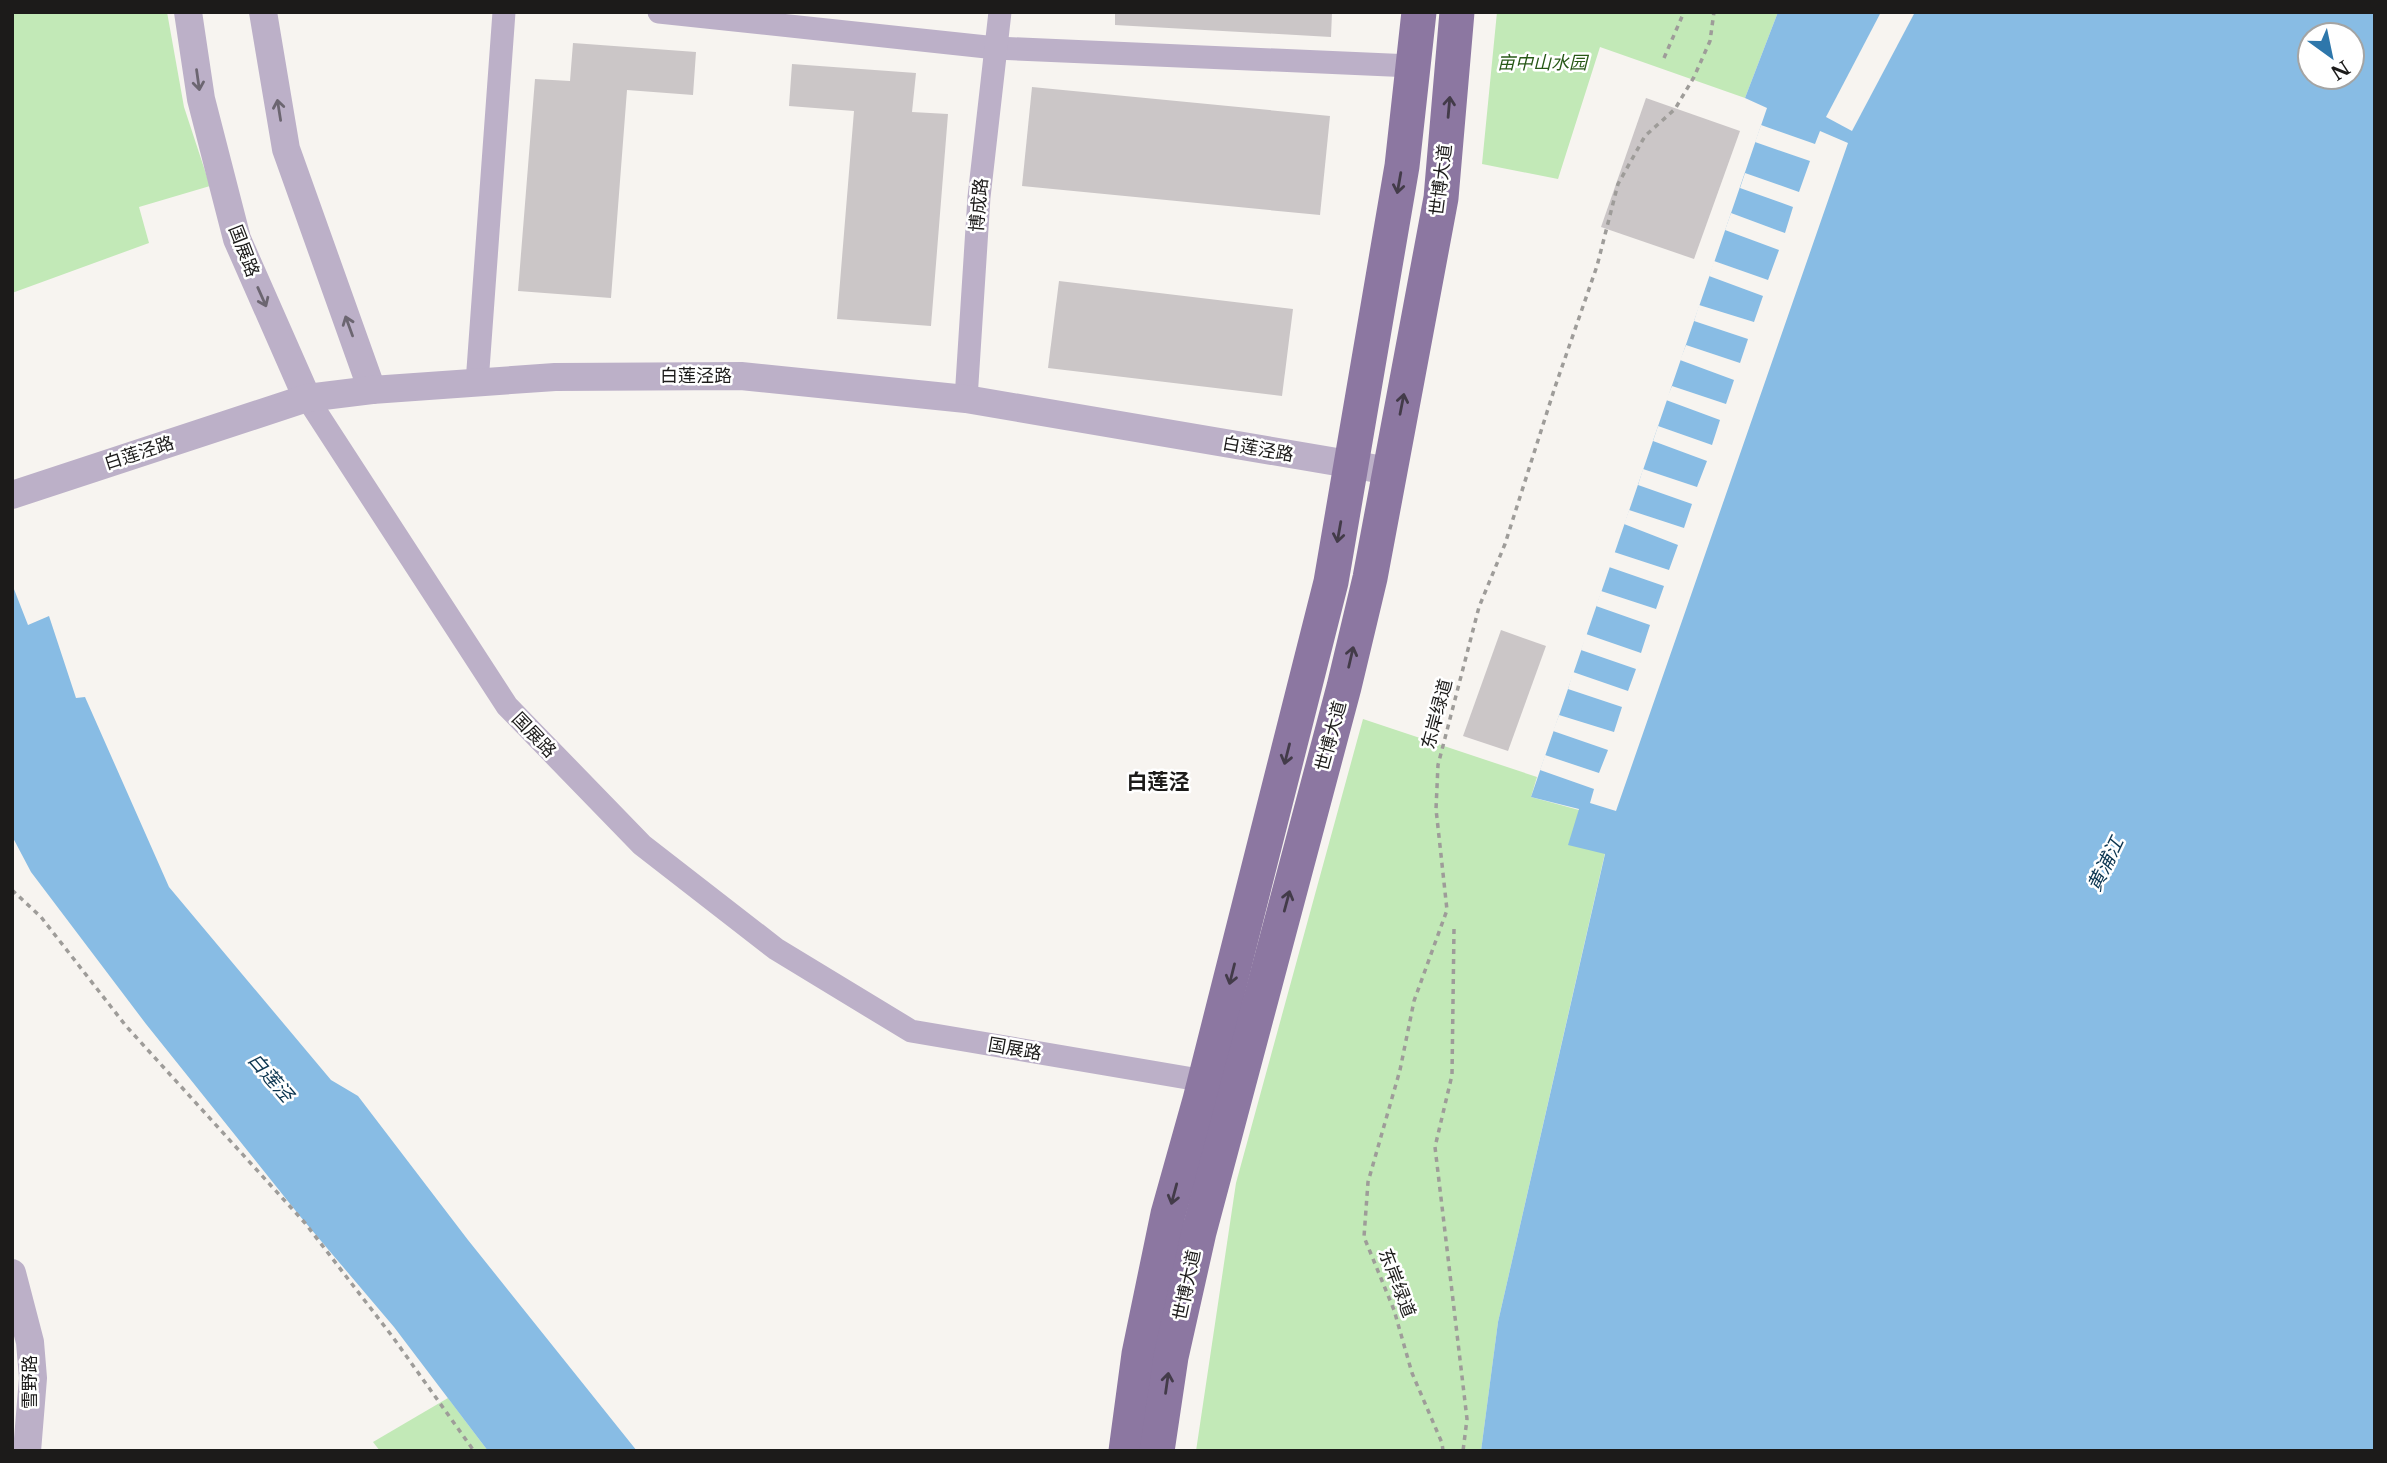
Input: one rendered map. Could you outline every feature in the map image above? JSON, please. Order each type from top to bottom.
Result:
[{"type":"main road","name":"世博大道","points":[[1157,1451],[1174,1345],[1199,1232],[1220,1086],[1331,582],[1402,166],[1419,12]]},
{"type":"main road","name":"世博大道","points":[[1126,1451],[1139,1354],[1168,1214],[1220,1086],[1344,687],[1370,578],[1441,198],[1457,12]]},
{"type":"street","name":"国展路","points":[[188,12],[201,99],[237,239],[307,398],[507,706],[642,845],[776,949],[911,1031],[1220,1086]]},
{"type":"street","points":[[263,12],[286,149],[372,390]]},
{"type":"street","points":[[477,383],[504,12]]},
{"type":"street","points":[[659,12],[996,48],[1412,66]]},
{"type":"street","name":"博成路","points":[[966,399],[979,197],[1000,12]]},
{"type":"street","name":"白莲泾路","points":[[12,495],[307,398],[372,390],[555,377],[741,376],[966,399],[1390,471]]},
{"type":"street","name":"雪野路","points":[[12,1273],[31,1354],[33,1378],[27,1451]]},
{"type":"path","points":[[1664,58],[1684,12]]},
{"type":"path","name":"东岸绿道","points":[[1443,1451],[1443,1443],[1412,1373],[1394,1310],[1364,1237],[1368,1182],[1400,1070],[1414,1001],[1447,909],[1436,809],[1438,765],[1479,607],[1505,544],[1597,266],[1618,184],[1646,136],[1675,108],[1694,77],[1710,41],[1714,12]]},
{"type":"path","points":[[12,890],[41,917],[125,1026],[304,1223],[392,1336],[474,1451]]},
{"type":"path","points":[[1454,929],[1452,1075],[1435,1147],[1467,1419],[1463,1451]]},
{"type":"green space","points":[[12,12],[167,12],[184,107],[210,186],[139,207],[149,243],[12,293]]},
{"type":"green space","name":"亩中山水园","points":[[1497,12],[1778,12],[1745,98],[1600,47],[1558,179],[1482,164]]},
{"type":"green space","points":[[1363,719],[1537,777],[1531,797],[1579,810],[1605,853],[1498,1322],[1481,1451],[1196,1451],[1236,1183]]},
{"type":"green space","points":[[448,1398],[488,1451],[380,1451],[373,1442]]},
{"type":"water","name":"黄浦江","points":[[1778,12],[2375,12],[2375,1451],[1481,1451],[1498,1322],[1605,854],[1568,845],[1579,809],[1531,797],[1767,108],[1745,98]]},
{"type":"water","points":[[12,584],[28,625],[49,616],[76,698],[85,697],[169,887],[331,1080],[358,1096],[468,1240],[637,1451],[488,1451],[394,1327],[299,1215],[146,1024],[31,872],[12,836]]},
{"type":"pier","points":[[1881,12],[1915,12],[1852,131],[1826,117]]},
{"type":"pier","points":[[1761,125],[1815,144],[1820,131],[1848,143],[1616,811],[1590,803],[1594,789],[1540,770],[1545,755],[1599,773],[1608,750],[1553,731],[1559,715],[1614,732],[1622,707],[1568,689],[1573,672],[1628,691],[1636,669],[1581,650],[1586,634],[1641,653],[1650,625],[1596,606],[1601,591],[1656,609],[1664,586],[1609,567],[1614,552],[1669,570],[1678,545],[1624,524],[1629,510],[1684,528],[1692,504],[1638,485],[1643,469],[1697,487],[1707,461],[1653,441],[1658,426],[1712,445],[1720,420],[1666,400],[1672,386],[1726,404],[1734,380],[1680,360],[1686,345],[1740,363],[1748,339],[1694,321],[1699,305],[1754,322],[1763,296],[1709,276],[1714,261],[1768,280],[1779,250],[1725,230],[1731,213],[1785,233],[1793,207],[1740,188],[1745,173],[1799,192],[1810,161],[1755,142]]},
{"type":"building","points":[[1115,12],[1332,12],[1331,37],[1115,25]]},
{"type":"building","points":[[573,43],[696,52],[693,95],[627,90],[611,298],[518,291],[535,79],[570,81]]},
{"type":"building","points":[[792,64],[916,73],[912,112],[948,114],[931,326],[837,319],[854,111],[789,106]]},
{"type":"building","points":[[1032,87],[1330,116],[1320,215],[1022,186]]},
{"type":"building","points":[[1646,98],[1740,131],[1694,259],[1601,227]]},
{"type":"building","points":[[1059,281],[1293,309],[1282,396],[1048,368]]},
{"type":"building","points":[[1501,630],[1546,646],[1508,751],[1463,736]]},
{"type":"district","name":"白莲泾","points":[[1158,782]]}]
